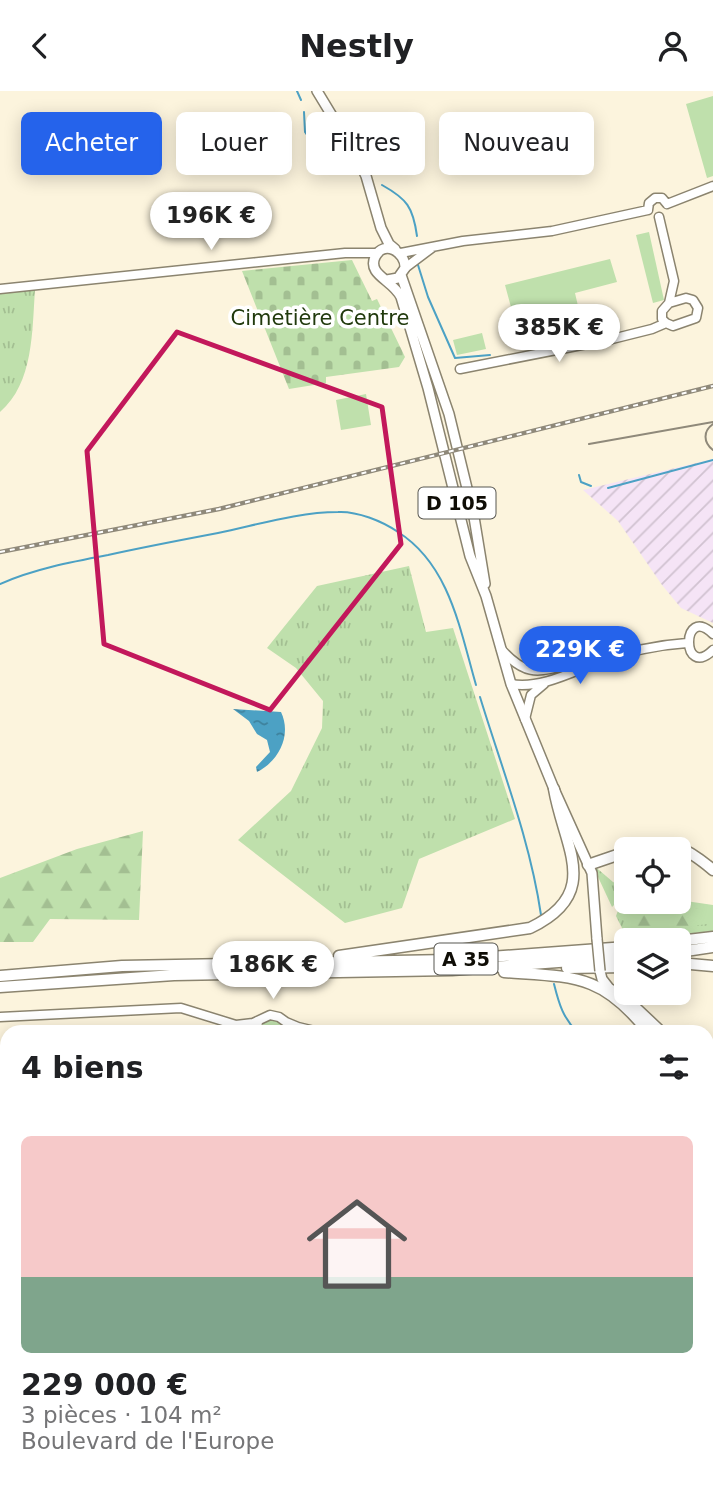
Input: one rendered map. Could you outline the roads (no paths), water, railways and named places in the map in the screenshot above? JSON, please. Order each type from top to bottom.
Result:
[{"type":"highway","points":[[305,961],[530,928],[549,919],[569,898],[574,877],[573,860],[557,810],[554,789]]},
{"type":"highway","points":[[691,852],[713,870]]},
{"type":"highway","points":[[590,869],[614,858]]},
{"type":"highway","points":[[691,940],[713,937]]},
{"type":"highway","points":[[691,950],[713,947]]},
{"type":"highway","name":"A 35","points":[[0,975],[122,967],[450,960],[614,948]]},
{"type":"highway","name":"A 35","points":[[0,987],[174,975],[472,969],[614,958]]},
{"type":"highway","points":[[691,964],[713,966]]},
{"type":"highway","points":[[472,969],[614,967]]},
{"type":"highway","points":[[472,969],[562,976],[593,983],[615,996],[643,1025]]},
{"type":"main road","points":[[311,91],[324,112]]},
{"type":"main road","points":[[317,91],[330,112]]},
{"type":"main road","points":[[365,175],[381,228],[389,244],[399,252],[403,272]]},
{"type":"main road","points":[[667,204],[713,186]]},
{"type":"main road","points":[[655,198],[662,198],[667,204],[667,212],[659,217],[653,216],[648,210],[649,202],[655,198]]},
{"type":"main road","points":[[0,289],[388,249],[399,252],[551,231],[648,210]]},
{"type":"main road","points":[[659,217],[674,281],[669,303]]},
{"type":"main road","points":[[374,265],[379,252],[381,228]]},
{"type":"main road","points":[[357,253],[374,265],[377,274],[387,280],[403,272],[435,246]]},
{"type":"main road","name":"D 105","points":[[403,272],[449,414],[476,529],[486,596]]},
{"type":"main road","name":"D 105","points":[[387,280],[401,297],[428,388],[470,557],[486,596],[511,684],[590,869]]},
{"type":"main road","points":[[686,298],[696,303],[698,312],[695,319],[673,325],[664,319],[663,307],[669,303],[686,298]]},
{"type":"main road","points":[[460,369],[652,329],[664,319]]},
{"type":"main road","points":[[713,632],[705,628],[694,630],[687,643],[691,652],[698,656],[708,655],[713,650]]},
{"type":"main road","points":[[501,649],[521,668],[532,670],[594,664],[653,647],[687,643]]},
{"type":"main road","points":[[511,684],[523,687],[582,671],[594,664]]},
{"type":"main road","points":[[526,719],[531,695],[553,679]]},
{"type":"main road","points":[[590,869],[602,979],[609,988],[627,999],[655,1025]]},
{"type":"main road","points":[[0,1017],[174,1007],[192,1010],[236,1025],[258,1021],[270,1015],[292,1025]]},
{"type":"main road","points":[[257,1025],[258,1021]]},
{"type":"water","points":[[233,709],[281,712],[285,730],[281,747],[272,761],[257,772],[256,767],[270,752],[267,740],[257,734],[249,721]]},
{"type":"waterway","points":[[297,91],[301,100]]},
{"type":"waterway","points":[[304,112],[306,133]]},
{"type":"waterway","points":[[382,185],[407,205],[417,236]]},
{"type":"waterway","points":[[418,265],[428,297],[455,358],[490,355]]},
{"type":"waterway","points":[[608,488],[713,460]]},
{"type":"waterway","points":[[579,475],[581,482],[591,486]]},
{"type":"waterway","points":[[0,584],[67,563],[278,519],[308,514],[353,513],[398,532],[430,562],[441,580],[458,621],[476,685]]},
{"type":"waterway","points":[[480,697],[523,832],[541,915]]},
{"type":"waterway","points":[[554,984],[562,1010],[571,1025]]},
{"type":"tram line","points":[[589,444],[713,422]]},
{"type":"tram line","points":[[713,424],[707,430],[706,437],[707,444],[713,450]]},
{"type":"railway","points":[[0,552],[219,509],[713,386]]},
{"type":"park label","name":"Cimetière Centre","points":[[320,318]]}]
